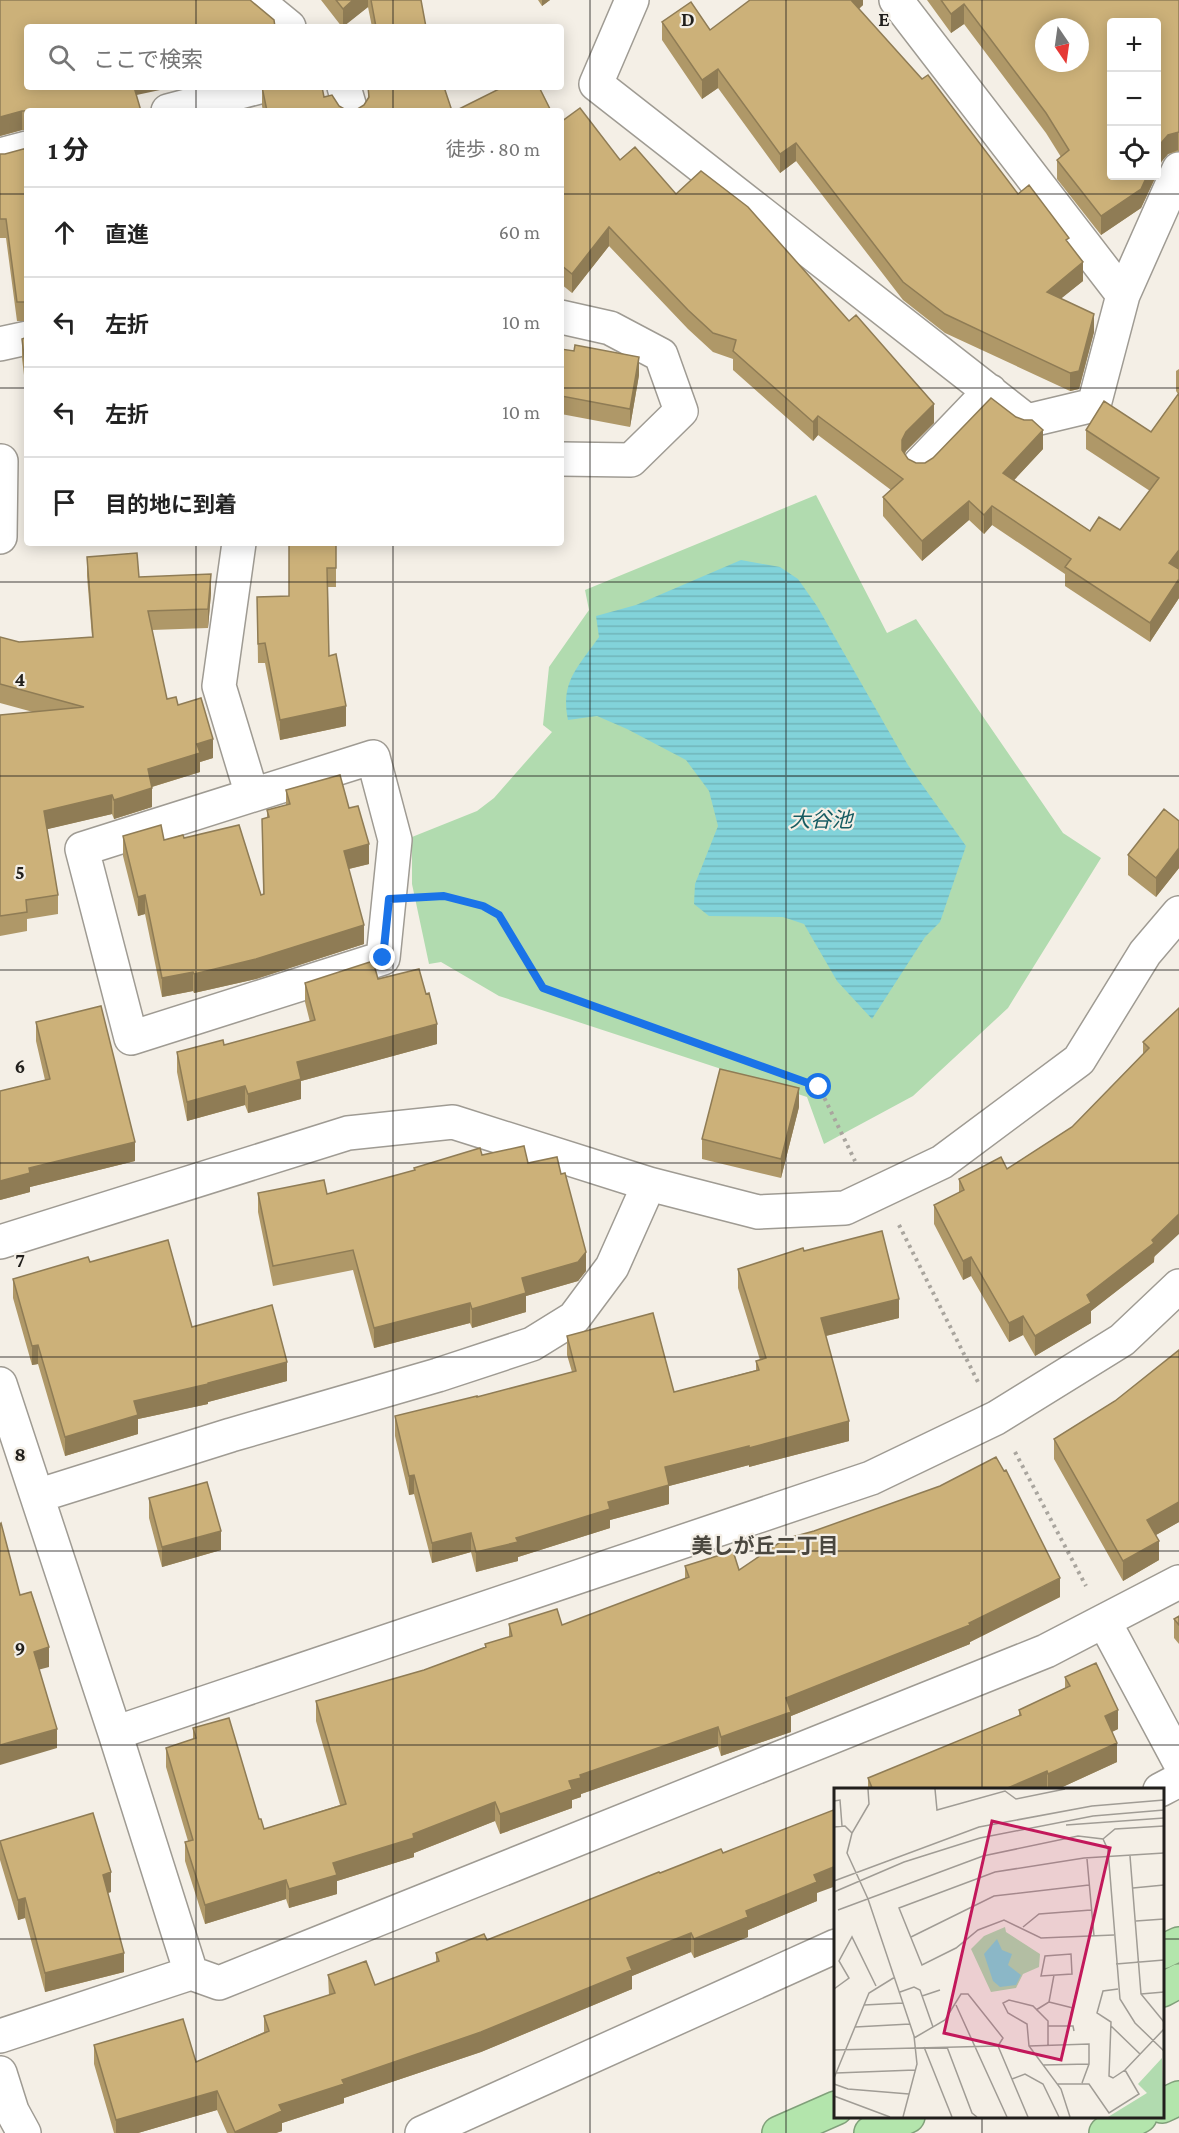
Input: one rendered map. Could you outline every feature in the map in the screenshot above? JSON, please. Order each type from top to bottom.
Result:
[{"type":"highway","points":[[1164,1951],[1179,1944]]},
{"type":"highway","points":[[1164,1989],[1179,1981]]},
{"type":"highway","points":[[1164,2105],[1179,2098]]},
{"type":"highway","points":[[779,2133],[834,2109]]},
{"type":"highway","points":[[871,2133],[904,2118]]},
{"type":"highway","points":[[1106,2133],[1136,2118]]},
{"type":"street","points":[[256,0],[285,24]]},
{"type":"street","points":[[632,0],[596,84],[1027,421],[1094,405],[1123,295],[1179,169]]},
{"type":"street","points":[[896,0],[1123,295]]},
{"type":"street","points":[[179,108],[248,90]]},
{"type":"street","points":[[345,90],[350,108]]},
{"type":"street","points":[[0,155],[24,149]]},
{"type":"street","points":[[564,318],[610,328],[661,356],[681,411],[631,460],[564,459]]},
{"type":"street","points":[[0,345],[24,339]]},
{"type":"street","points":[[920,464],[990,391]]},
{"type":"street","points":[[0,537],[1,461]]},
{"type":"street","points":[[0,525],[24,525]]},
{"type":"street","points":[[239,546],[219,686],[252,795]]},
{"type":"street","points":[[373,757],[395,840],[389,899],[383,958],[131,1038],[82,849],[373,757]]},
{"type":"street","points":[[0,1242],[348,1133],[453,1122],[649,1184],[758,1212],[845,1208],[942,1162],[1079,1060],[1145,953],[1179,913]]},
{"type":"street","points":[[37,1496],[113,1471],[438,1375],[532,1344],[574,1318],[612,1267],[649,1184]]},
{"type":"street","points":[[115,1733],[871,1478],[996,1418],[1122,1340],[1179,1286]]},
{"type":"street","points":[[0,1384],[115,1733],[190,1973]]},
{"type":"street","points":[[0,2036],[190,1973],[219,1983],[1046,1651],[1179,1582]]},
{"type":"street","points":[[1104,1621],[1179,1761]]},
{"type":"street","points":[[1164,1788],[1179,1780]]},
{"type":"street","points":[[423,2133],[834,1947]]},
{"type":"street","points":[[0,2073],[12,2111],[24,2133]]},
{"type":"path","points":[[389,899],[444,896],[483,906],[499,915],[543,988],[819,1087],[872,1195]]},
{"type":"green space","points":[[816,495],[887,633],[916,619],[1063,833],[1101,858],[1008,1008],[913,1096],[824,1144],[807,1097],[499,996],[441,962],[429,964],[412,884],[412,837],[477,811],[494,798],[552,732],[543,725],[549,667],[589,610],[585,590]]},
{"type":"water","name":"大谷池","points":[[741,560],[780,567],[798,579],[817,606],[908,765],[966,846],[940,922],[925,937],[872,1019],[837,981],[804,924],[783,917],[709,916],[694,904],[695,884],[718,826],[709,791],[686,760],[597,716],[568,720],[566,707],[569,685],[578,666],[599,637],[596,616],[636,605]]},
{"type":"building","points":[[0,0],[250,0],[274,20],[275,24],[24,24],[24,90],[135,90],[140,108],[24,108],[24,111],[0,117]]},
{"type":"building","points":[[336,0],[353,0],[343,9]]},
{"type":"building","points":[[371,0],[421,0],[425,24],[375,24]]},
{"type":"building","points":[[750,0],[851,0],[922,79],[928,75],[1018,194],[1029,185],[1069,238],[1066,240],[1083,262],[1047,292],[1094,314],[1079,371],[1070,373],[945,314],[903,282],[796,143],[780,154],[718,69],[702,80],[662,22],[691,2],[710,30]]},
{"type":"building","points":[[941,0],[1179,0],[1179,132],[1168,135],[1161,144],[1161,18],[1107,18],[1107,180],[1145,180],[1141,189],[1101,216],[1057,160],[1069,150],[1046,113],[964,4],[951,14]]},
{"type":"building","points":[[263,90],[323,90],[324,97],[332,95],[342,108],[266,108]]},
{"type":"building","points":[[368,90],[445,90],[451,108],[359,108],[369,97]]},
{"type":"building","points":[[497,90],[540,90],[550,108],[461,108]]},
{"type":"building","points":[[580,108],[620,160],[635,147],[676,194],[701,171],[748,207],[849,321],[856,315],[934,404],[906,432],[902,440],[902,450],[908,459],[916,463],[925,463],[933,458],[991,398],[1016,417],[1032,420],[1043,430],[1003,473],[1090,531],[1099,517],[1120,530],[1159,478],[1086,430],[1104,401],[1151,432],[1179,393],[1179,550],[1169,563],[1179,569],[1179,579],[1150,623],[1065,567],[1071,559],[992,506],[984,515],[969,501],[922,541],[883,497],[903,479],[818,416],[813,422],[733,351],[736,340],[713,333],[609,227],[572,274],[564,267],[564,120]]},
{"type":"building","points":[[24,149],[24,302],[17,302],[6,219],[0,219],[0,154]]},
{"type":"building","points":[[575,345],[639,357],[630,409],[564,397],[564,349],[574,351]]},
{"type":"building","points":[[289,546],[336,546],[336,568],[327,568],[329,656],[336,654],[346,706],[280,720],[265,643],[258,644],[257,597],[289,596]]},
{"type":"building","points":[[137,553],[139,577],[211,574],[208,609],[148,611],[167,699],[176,697],[178,705],[201,698],[213,739],[197,744],[200,753],[148,769],[152,788],[114,800],[112,795],[44,811],[58,895],[26,900],[27,912],[0,916],[0,715],[84,707],[0,684],[0,637],[19,642],[93,637],[87,557]]},
{"type":"building","points":[[340,775],[349,808],[358,806],[369,844],[344,851],[364,925],[256,959],[194,974],[193,972],[162,978],[145,895],[138,897],[123,836],[161,825],[164,840],[183,835],[184,838],[239,825],[261,895],[264,894],[262,819],[269,817],[267,810],[290,804],[286,790]]},
{"type":"building","points":[[1164,809],[1179,821],[1179,848],[1156,878],[1128,855]]},
{"type":"building","points":[[373,961],[378,979],[419,969],[426,994],[429,993],[437,1024],[297,1062],[301,1079],[248,1094],[245,1086],[187,1102],[177,1052],[223,1040],[224,1045],[315,1020],[305,983]]},
{"type":"building","points":[[101,1006],[135,1142],[29,1168],[30,1173],[0,1181],[0,1091],[50,1079],[36,1022]]},
{"type":"building","points":[[1179,1008],[1179,1214],[1152,1240],[1154,1243],[1087,1295],[1091,1303],[1035,1336],[1023,1316],[1009,1323],[971,1257],[963,1261],[934,1205],[964,1190],[959,1179],[1001,1157],[1007,1169],[1072,1127],[1149,1048],[1143,1042]]},
{"type":"building","points":[[720,1069],[799,1088],[781,1159],[702,1139]]},
{"type":"building","points":[[524,1146],[528,1163],[557,1157],[561,1174],[565,1173],[586,1252],[578,1262],[522,1278],[526,1293],[472,1309],[470,1303],[374,1328],[353,1250],[273,1266],[258,1193],[324,1180],[327,1194],[415,1170],[414,1168],[480,1148],[482,1155]]},
{"type":"building","points":[[882,1231],[899,1299],[821,1318],[849,1421],[749,1448],[749,1446],[665,1467],[669,1485],[608,1502],[610,1509],[516,1538],[518,1542],[476,1552],[471,1533],[432,1543],[414,1475],[409,1476],[395,1416],[576,1371],[567,1336],[653,1313],[674,1392],[759,1370],[756,1361],[766,1358],[738,1269],[803,1248],[804,1251]]},
{"type":"building","points":[[168,1240],[192,1327],[272,1305],[287,1362],[208,1384],[134,1401],[138,1415],[65,1437],[38,1345],[32,1346],[13,1279],[88,1257],[90,1262]]},
{"type":"building","points":[[1179,1350],[1179,1502],[1147,1520],[1159,1541],[1123,1561],[1054,1439],[1115,1401]]},
{"type":"building","points":[[996,1457],[1004,1471],[1006,1470],[1060,1578],[969,1623],[970,1625],[786,1698],[791,1712],[721,1737],[718,1727],[580,1775],[581,1778],[569,1781],[572,1789],[500,1814],[495,1802],[413,1834],[414,1838],[333,1863],[337,1875],[289,1889],[286,1880],[205,1905],[185,1842],[193,1840],[166,1748],[196,1738],[193,1728],[229,1718],[264,1829],[346,1804],[316,1701],[424,1670],[486,1647],[485,1644],[512,1636],[509,1624],[557,1609],[562,1625],[689,1577],[685,1566],[733,1551],[739,1570],[785,1539],[814,1531],[940,1486]]},
{"type":"building","points":[[207,1482],[221,1531],[162,1547],[149,1498]]},
{"type":"building","points":[[0,1524],[20,1595],[31,1592],[49,1647],[34,1652],[57,1729],[0,1745]]},
{"type":"building","points":[[1096,1663],[1118,1710],[1105,1716],[1117,1743],[1048,1774],[1047,1771],[1008,1788],[872,1788],[868,1778],[1021,1715],[1019,1710],[1070,1686],[1065,1677]]},
{"type":"building","points":[[834,1810],[834,1867],[814,1875],[817,1882],[746,1911],[748,1917],[694,1939],[691,1933],[627,1958],[632,1970],[481,2032],[342,2080],[344,2084],[279,2105],[282,2111],[235,2132],[217,2091],[116,2120],[94,2045],[183,2019],[196,2062],[269,2031],[264,2016],[335,1993],[328,1975],[366,1961],[375,1985],[439,1961],[436,1953],[484,1934],[487,1940],[721,1849],[723,1853]]},
{"type":"building","points":[[93,1813],[111,1872],[103,1875],[124,1953],[45,1973],[25,1898],[18,1900],[0,1841]]},
{"type":"district","name":"美しが丘二丁目","points":[[765,1546]]},
{"type":"route","points":[[383,958],[389,899],[444,896],[483,906],[499,915],[543,988],[819,1087]]}]
